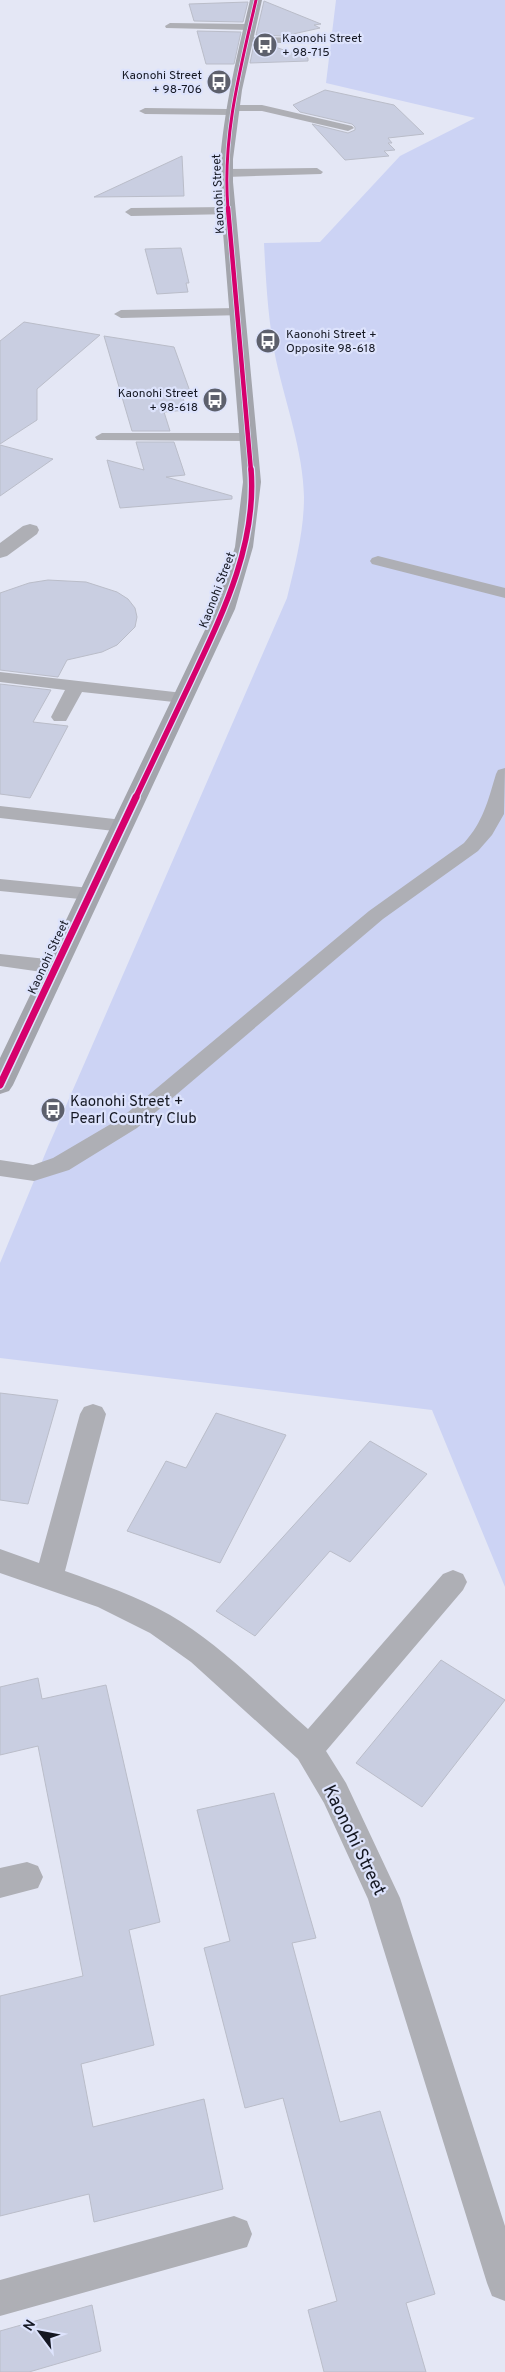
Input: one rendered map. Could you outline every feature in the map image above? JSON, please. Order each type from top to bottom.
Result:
[{"type":"street","name":"Kaonohi Street","points":[[3,1074],[56,968],[225,609],[246,546],[251,512],[252,482],[229,211],[226,154],[233,110],[256,0]]},
{"type":"street","points":[[0,552],[30,530]]},
{"type":"lane","points":[[170,26],[320,41]]},
{"type":"lane","points":[[145,111],[262,108],[348,128]]},
{"type":"lane","points":[[226,173],[317,172]]},
{"type":"lane","points":[[131,212],[229,211]]},
{"type":"lane","points":[[121,314],[238,312]]},
{"type":"lane","points":[[102,436],[248,437]]},
{"type":"lane","points":[[378,561],[505,593]]},
{"type":"lane","points":[[0,677],[183,698]]},
{"type":"lane","points":[[60,717],[77,686]]},
{"type":"lane","points":[[0,1168],[34,1172],[61,1164],[129,1123],[376,915],[422,884],[471,847],[485,831],[494,814],[505,774]]},
{"type":"lane","points":[[0,812],[123,826]]},
{"type":"lane","points":[[0,885],[90,894]]},
{"type":"lane","points":[[0,960],[56,968]]},
{"type":"lane","points":[[49,1577],[93,1414]]},
{"type":"lane","name":"Kaonohi Street","points":[[0,1561],[108,1598],[160,1624],[201,1653],[254,1698],[309,1750],[334,1793],[384,1898],[505,2283]]},
{"type":"lane","points":[[309,1750],[453,1582]]},
{"type":"lane","points":[[0,2298],[234,2234]]},
{"type":"shaded area","points":[[336,0],[505,0],[505,1587],[432,1410],[0,1358],[0,1263],[48,1147],[287,598],[293,573],[302,523],[303,480],[297,445],[273,345],[264,243],[320,242],[400,156],[475,118],[326,83]]},
{"type":"building","points":[[264,1],[321,24],[314,25],[320,28],[284,36],[256,35]]},
{"type":"building","points":[[248,2],[243,22],[194,21],[189,4]]},
{"type":"building","points":[[197,31],[241,32],[234,64],[206,64]]},
{"type":"building","points":[[254,44],[269,45],[308,58],[308,61],[250,63]]},
{"type":"building","points":[[325,90],[394,105],[424,134],[388,138],[392,143],[388,143],[395,150],[384,151],[389,156],[345,160],[312,124],[348,133],[355,130],[355,127],[352,124],[300,112],[293,105]]},
{"type":"building","points":[[182,156],[184,196],[94,197]]},
{"type":"building","points":[[181,248],[189,283],[186,283],[188,292],[157,294],[145,249]]},
{"type":"building","points":[[24,322],[100,335],[37,389],[37,420],[0,444],[0,341]]},
{"type":"building","points":[[104,336],[174,347],[192,397],[183,398],[187,410],[164,412],[170,431],[132,431]]},
{"type":"building","points":[[136,442],[174,442],[185,475],[166,477],[232,496],[232,499],[120,508],[107,460],[144,470]]},
{"type":"building","points":[[0,445],[53,459],[0,496]]},
{"type":"building","points":[[48,580],[86,582],[117,592],[128,599],[135,608],[137,617],[135,627],[117,645],[102,652],[67,660],[58,677],[0,670],[0,593],[29,583]]},
{"type":"building","points":[[0,684],[51,690],[33,722],[68,726],[30,798],[0,794]]},
{"type":"building","points":[[0,1393],[58,1400],[28,1504],[0,1500]]},
{"type":"building","points":[[216,1413],[286,1435],[220,1563],[127,1531],[166,1461],[186,1468]]},
{"type":"building","points":[[370,1441],[427,1474],[350,1562],[330,1551],[255,1636],[216,1611]]},
{"type":"building","points":[[441,1660],[505,1700],[422,1807],[356,1763]]},
{"type":"building","points":[[38,1678],[42,1699],[106,1685],[160,1922],[129,1930],[154,2045],[81,2064],[93,2127],[204,2099],[223,2189],[94,2222],[89,2194],[0,2216],[0,1996],[83,1976],[38,1746],[0,1755],[0,1687]]},
{"type":"building","points":[[274,1793],[316,1938],[292,1943],[340,2122],[380,2111],[435,2294],[406,2303],[426,2372],[324,2372],[308,2310],[337,2301],[283,2098],[245,2108],[204,1948],[230,1941],[197,1810]]},
{"type":"building","points":[[92,2305],[101,2351],[29,2372],[0,2372],[0,2331]]},
{"type":"cycle path","points":[[0,1085],[225,609],[244,547],[250,515],[252,482],[226,182],[226,159],[236,90],[256,0]]},
{"type":"place","name":"Kaonohi Street + 98-715","points":[[265,45]]},
{"type":"place","name":"Kaonohi Street + 98-706","points":[[219,82]]},
{"type":"place","name":"Kaonohi Street + Opposite 98-618","points":[[268,341]]},
{"type":"place","name":"Kaonohi Street + 98-618","points":[[215,400]]},
{"type":"place","name":"Kaonohi Street + Pearl Country Club","points":[[53,1110]]}]
